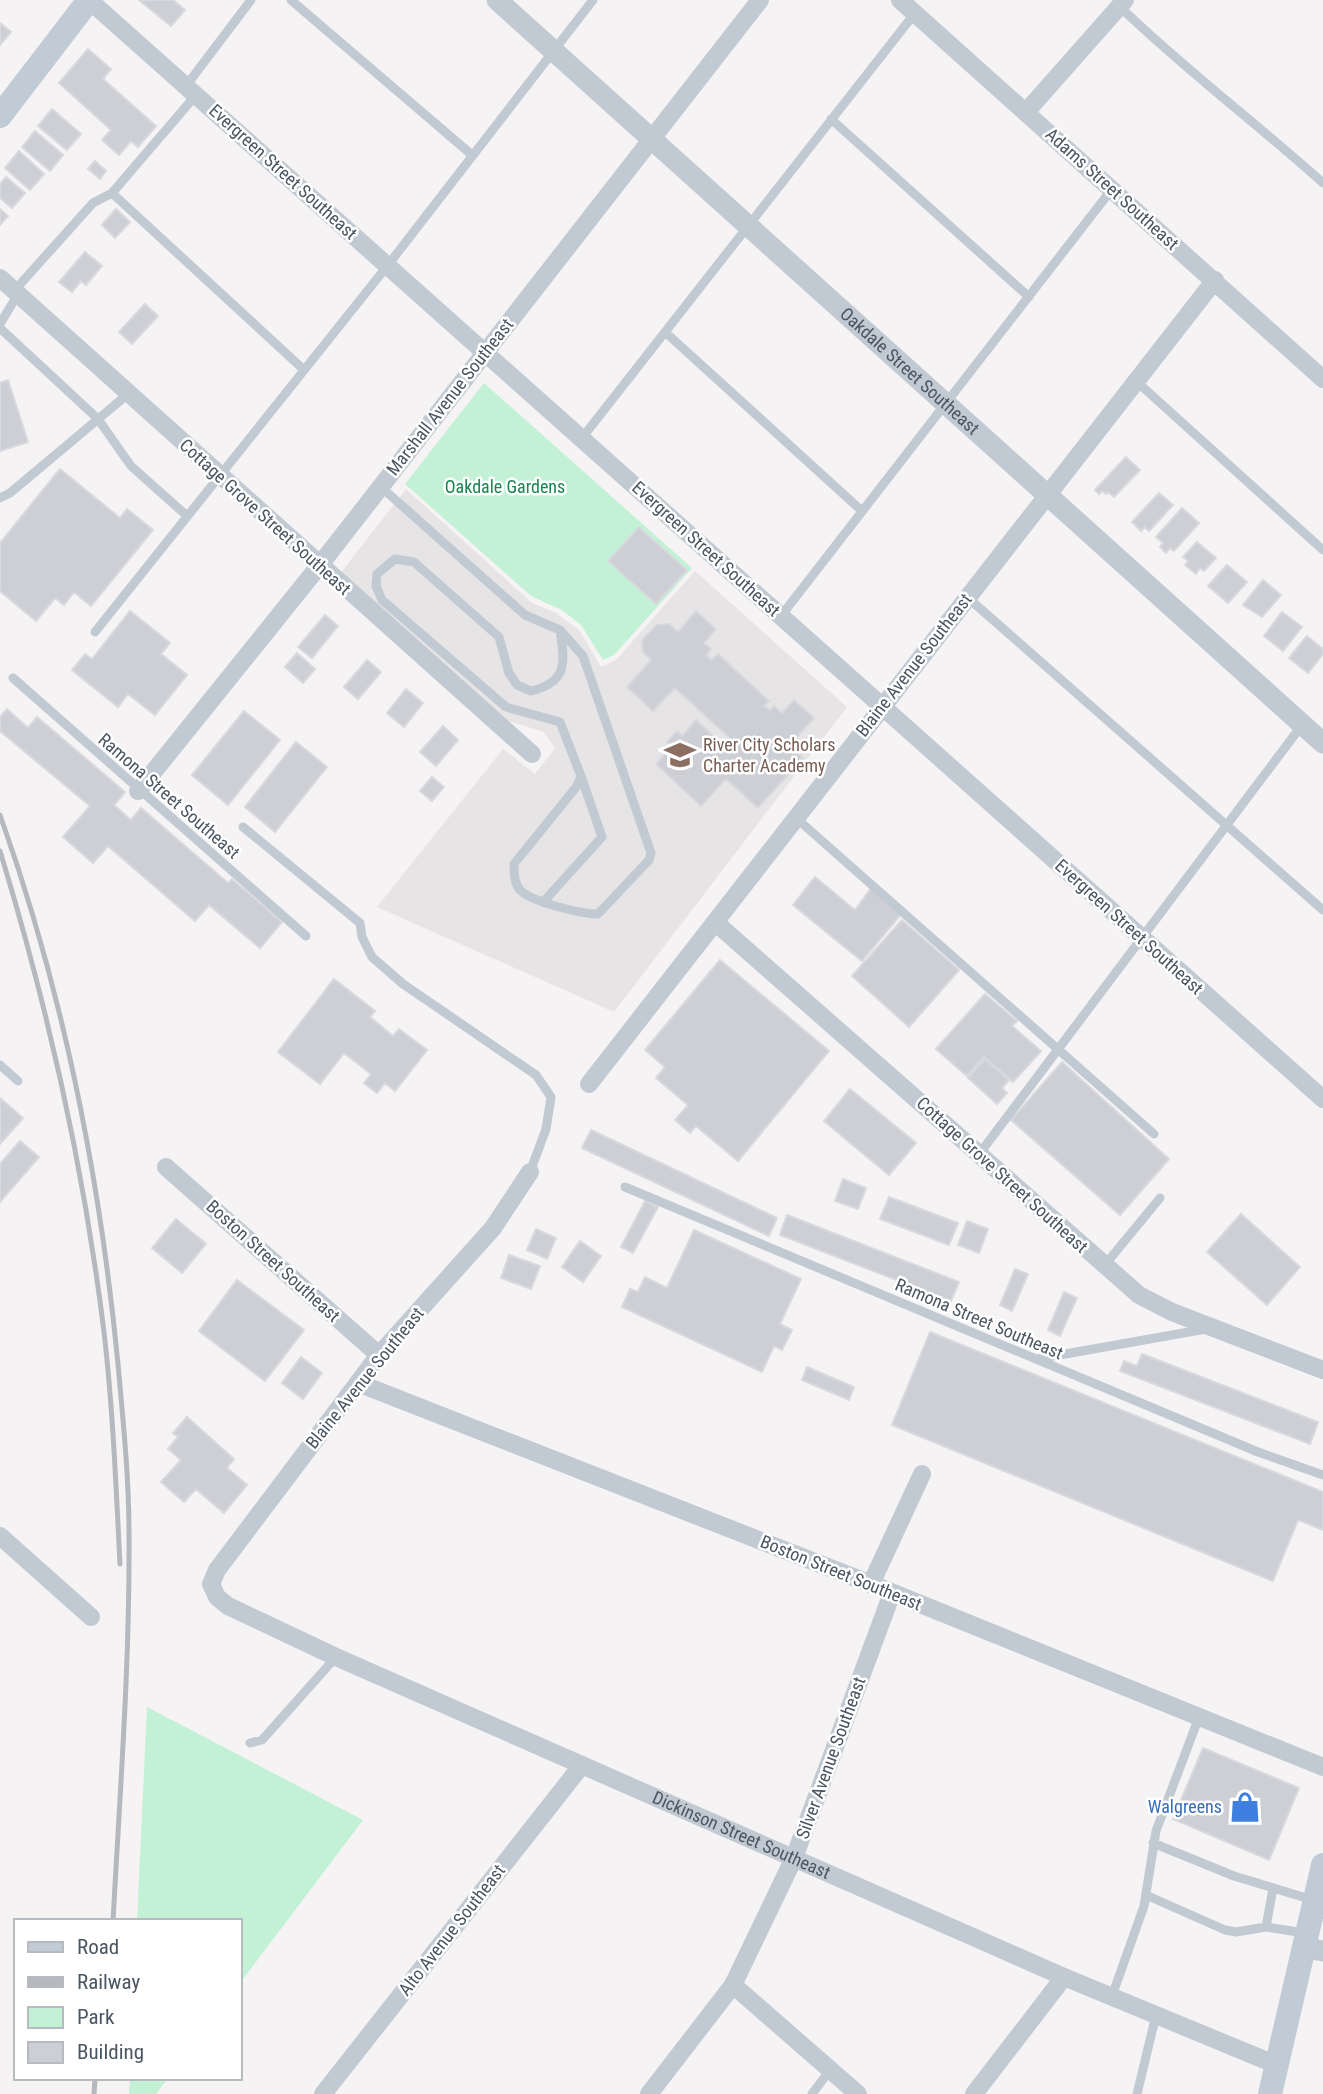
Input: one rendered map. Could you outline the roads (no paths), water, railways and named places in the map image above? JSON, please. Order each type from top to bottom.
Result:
[{"type":"main road","points":[[0,116],[89,0]]},
{"type":"main road","points":[[1270,2094],[1312,1944],[1315,1900],[1323,1865]]},
{"type":"street","name":"Evergreen Street Southeast","points":[[89,0],[1323,1099]]},
{"type":"street","name":"Oakdale Street Southeast","points":[[497,0],[1323,743]]},
{"type":"street","name":"Marshall Avenue Southeast","points":[[138,791],[319,566],[760,0]]},
{"type":"street","name":"Adams Street Southeast","points":[[900,0],[1323,379]]},
{"type":"street","points":[[1026,112],[1119,2]]},
{"type":"street","name":"Cottage Grove Street Southeast","points":[[0,278],[532,754]]},
{"type":"street","name":"Blaine Avenue Southeast","points":[[589,1084],[1215,280]]},
{"type":"street","name":"Cottage Grove Street Southeast","points":[[716,923],[1139,1295],[1172,1311],[1323,1370]]},
{"type":"street","name":"Boston Street Southeast","points":[[166,1167],[379,1355]]},
{"type":"street","name":"Blaine Avenue Southeast","points":[[214,1591],[211,1584],[217,1570],[379,1355],[476,1249],[530,1172]]},
{"type":"street","name":"Boston Street Southeast","points":[[358,1383],[871,1584],[1323,1767]]},
{"type":"street","points":[[871,1584],[922,1474]]},
{"type":"street","points":[[0,1536],[91,1617]]},
{"type":"street","name":"Dickinson Street Southeast","points":[[214,1591],[228,1606],[336,1657],[1064,1977],[1276,2065]]},
{"type":"street","name":"Silver Avenue Southeast","points":[[649,2094],[733,1985],[793,1858],[892,1593]]},
{"type":"street","name":"Alto Avenue Southeast","points":[[323,2094],[582,1765]]},
{"type":"street","points":[[974,2094],[1064,1977]]},
{"type":"street","points":[[733,1985],[858,2094]]},
{"type":"lane","points":[[186,515],[131,466],[98,419],[0,326],[16,293],[93,203],[112,193],[191,90],[251,0]]},
{"type":"lane","points":[[291,0],[472,155]]},
{"type":"lane","points":[[95,632],[218,474],[388,265],[593,0]]},
{"type":"lane","points":[[1119,2],[1207,87],[1259,126],[1323,183]]},
{"type":"lane","points":[[582,438],[915,13]]},
{"type":"lane","points":[[831,120],[1029,297]]},
{"type":"lane","points":[[780,616],[1112,189]]},
{"type":"lane","points":[[112,193],[303,369]]},
{"type":"lane","points":[[665,332],[862,511]]},
{"type":"lane","points":[[1136,381],[1323,550]]},
{"type":"lane","points":[[0,498],[10,493],[128,394]]},
{"type":"lane","points":[[381,487],[525,615],[560,630],[583,656],[651,853],[649,860],[598,914],[582,914],[527,896],[518,889],[513,864],[577,786],[581,776]]},
{"type":"lane","points":[[545,901],[601,837],[560,722],[506,707],[382,600],[376,586],[377,574],[395,559],[414,562],[499,637],[509,673],[517,685],[531,691],[554,682],[561,671],[564,657],[560,630]]},
{"type":"lane","points":[[967,597],[1323,910]]},
{"type":"lane","name":"Ramona Street Southeast","points":[[13,678],[138,791],[306,936]]},
{"type":"lane","points":[[979,1153],[1140,936],[1228,826],[1302,725]]},
{"type":"lane","points":[[796,818],[929,932],[1056,1050],[1154,1134]]},
{"type":"lane","points":[[243,827],[360,923],[372,957],[403,984],[536,1075],[551,1097],[546,1129],[530,1172]]},
{"type":"lane","points":[[0,1065],[18,1081]]},
{"type":"lane","name":"Ramona Street Southeast","points":[[625,1187],[1258,1452],[1323,1475]]},
{"type":"lane","points":[[1104,1266],[1160,1198]]},
{"type":"lane","points":[[1036,1359],[1215,1327]]},
{"type":"lane","points":[[250,1743],[262,1740],[336,1657]]},
{"type":"lane","points":[[1112,1996],[1146,1895],[1153,1843],[1199,1717]]},
{"type":"lane","points":[[1153,1843],[1273,1888],[1315,1900]]},
{"type":"lane","points":[[1266,1927],[1273,1888]]},
{"type":"lane","points":[[1146,1895],[1225,1930],[1236,1932],[1266,1927],[1312,1944]]},
{"type":"lane","points":[[1137,2094],[1156,2015]]},
{"type":"lane","points":[[812,2094],[830,2070]]},
{"type":"railway","points":[[0,815],[42,949],[76,1086],[101,1224],[118,1364],[128,1491],[129,1581],[113,1919]]},
{"type":"railway","points":[[0,851],[49,1029],[86,1210],[107,1361],[120,1564]]},
{"type":"railway","points":[[94,2094],[95,2080]]},
{"type":"place","name":"River City Scholars Charter Academy","points":[[680,755]]},
{"type":"place","name":"Walgreens","points":[[1245,1807]]},
{"type":"park label","name":"Oakdale Gardens","points":[[505,487]]}]
